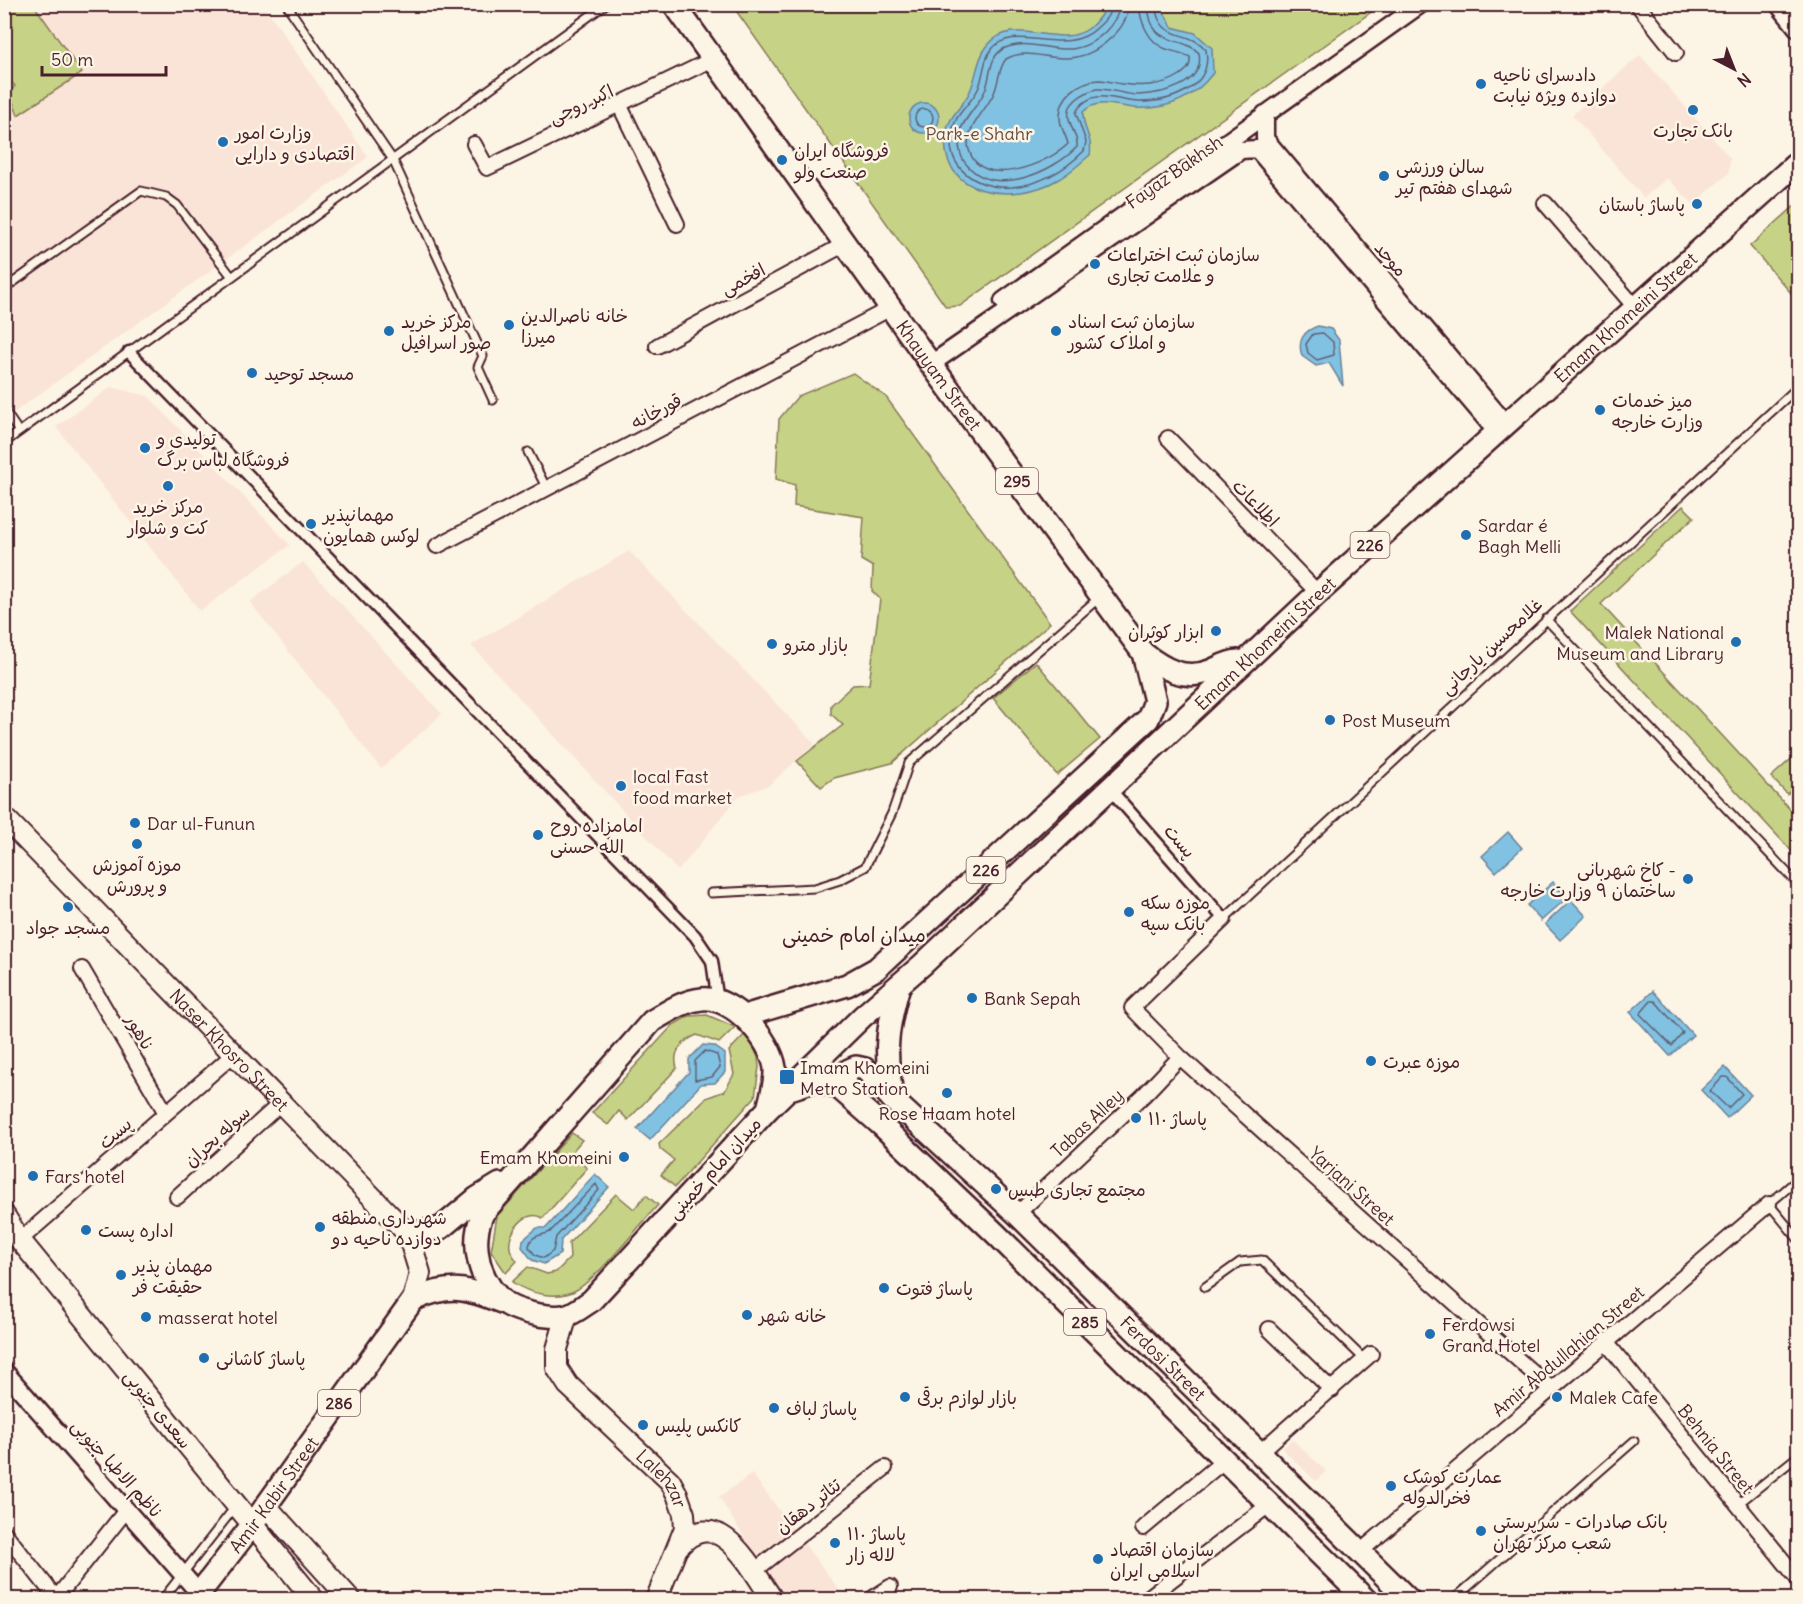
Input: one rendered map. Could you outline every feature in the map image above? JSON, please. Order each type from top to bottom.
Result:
[{"type":"main road","name":"Khayyam Street","points":[[674,4],[928,360],[1143,653],[1167,671],[1186,675],[1202,674],[1227,662],[1244,661]]},
{"type":"main road","name":"Emam Khomeini Street","points":[[768,1109],[863,1016],[899,986],[1318,592],[1798,162]]},
{"type":"main road","name":"226","points":[[744,1016],[847,985],[876,969],[999,858],[1148,719],[1155,701],[1143,653]]},
{"type":"main road","name":"Naser Khosro Street","points":[[4,816],[408,1234],[420,1273],[413,1300]]},
{"type":"main road","points":[[893,1100],[886,1061],[889,1023],[899,986]]},
{"type":"main road","name":"میدان امام خمینی","points":[[508,1305],[489,1284],[480,1266],[477,1237],[483,1213],[652,1022],[683,1002],[705,998],[718,1002],[744,1016],[765,1042],[775,1068],[768,1109],[591,1301],[567,1315]]},
{"type":"main road","name":"Ferdosi Street","points":[[1366,1599],[996,1234],[839,1088],[849,1070],[856,1067],[865,1069],[893,1100],[1017,1214],[1409,1599]]},
{"type":"main road","points":[[787,1090],[817,1080],[839,1088]]},
{"type":"main road","points":[[408,1234],[441,1228],[477,1198],[516,1174]]},
{"type":"main road","points":[[996,1234],[1017,1214]]},
{"type":"main road","name":"سعدی جنوبی","points":[[4,1215],[20,1240],[314,1599]]},
{"type":"main road","points":[[413,1300],[436,1290],[457,1287],[550,1317],[567,1315]]},
{"type":"main road","name":"Amir Kabir Street","points":[[196,1596],[253,1524],[413,1300]]},
{"type":"main road","name":"Lalehzar","points":[[567,1315],[557,1348],[557,1368],[568,1384],[670,1481],[684,1514],[685,1528],[678,1546]]},
{"type":"main road","points":[[266,1506],[351,1599]]},
{"type":"main road","name":"Lalehzar","points":[[678,1546],[689,1535],[699,1530],[711,1531],[727,1537],[773,1599]]},
{"type":"main road","points":[[656,1599],[678,1546]]},
{"type":"main road","points":[[1338,1572],[1361,1551]]},
{"type":"street","name":"Fayaz Bakhsh","points":[[928,360],[1265,114],[1421,4]]},
{"type":"street","points":[[1637,4],[1676,53]]},
{"type":"street","points":[[1778,4],[1798,29]]},
{"type":"street","name":"اکبر روحی","points":[[474,144],[487,168],[620,106],[713,59]]},
{"type":"street","points":[[620,106],[677,224]]},
{"type":"street","name":"موحد","points":[[1265,114],[1264,139],[1501,427]]},
{"type":"street","name":"Fayaz Bakhsh","points":[[928,360],[1240,150],[1257,149],[1501,427]]},
{"type":"street","points":[[1545,203],[1635,307]]},
{"type":"street","name":"افخمی","points":[[657,346],[845,244]]},
{"type":"street","name":"قورخانه","points":[[437,546],[891,308]]},
{"type":"street","points":[[129,352],[695,936],[712,961],[718,1002]]},
{"type":"street","name":"اطلاعات","points":[[1168,438],[1318,592]]},
{"type":"street","name":"پست","points":[[1108,788],[1224,919]]},
{"type":"street","name":"Yarjani Street","points":[[1224,919],[1132,1008],[1180,1057],[1551,1389]]},
{"type":"street","name":"ناهور","points":[[82,969],[166,1113]]},
{"type":"street","name":"پست","points":[[20,1240],[234,1054]]},
{"type":"street","name":"Tabas Alley","points":[[1017,1214],[1180,1057]]},
{"type":"street","name":"سوله بحران","points":[[177,1197],[282,1103]]},
{"type":"street","name":"Amir Abdullahian Street","points":[[1361,1551],[1769,1204]]},
{"type":"street","points":[[1269,1329],[1332,1390]]},
{"type":"street","name":"Behnia Street","points":[[1606,1342],[1798,1579]]},
{"type":"street","points":[[1260,1452],[1368,1358]]},
{"type":"street","name":"ناظم الاطبا جنوبی","points":[[4,1371],[182,1573],[196,1596]]},
{"type":"street","points":[[1143,1528],[1226,1459]]},
{"type":"street","name":"تئاتر دهقان","points":[[753,1572],[885,1468]]},
{"type":"street","points":[[1145,1599],[1270,1504]]},
{"type":"street","points":[[4,1532],[56,1599],[127,1509]]},
{"type":"street","points":[[870,1599],[890,1587]]},
{"type":"lane","points":[[286,4],[393,160],[483,356],[478,367],[493,400]]},
{"type":"lane","points":[[4,442],[606,4]]},
{"type":"lane","points":[[4,289],[141,190],[166,197],[177,206],[231,277]]},
{"type":"lane","name":"غلامحسین یارجانی","points":[[1224,919],[1798,387]]},
{"type":"lane","points":[[4,410],[19,432]]},
{"type":"lane","points":[[528,452],[546,489]]},
{"type":"lane","points":[[711,893],[815,888],[840,880],[865,867],[892,813],[909,763],[1102,595]]},
{"type":"lane","points":[[1546,619],[1798,884]]},
{"type":"lane","name":"Amir Abdullahian Street","points":[[1769,1204],[1798,1179]]},
{"type":"lane","points":[[1769,1204],[1798,1239]]},
{"type":"lane","points":[[1205,1287],[1240,1262],[1262,1260],[1368,1358]]},
{"type":"lane","points":[[1453,1599],[1634,1441]]},
{"type":"lane","points":[[1738,1504],[1798,1456]]},
{"type":"lane","points":[[162,1599],[237,1505]]},
{"type":"shaded area","points":[[5,5],[264,5],[368,157],[5,419]]},
{"type":"shaded area","points":[[1640,55],[1730,158],[1729,173],[1693,204],[1667,178],[1644,198],[1572,115]]},
{"type":"shaded area","name":"مرکز خرید کت و شلوار","points":[[111,387],[148,396],[290,545],[200,611],[56,427]]},
{"type":"shaded area","points":[[629,551],[815,744],[769,785],[739,796],[678,871],[471,645]]},
{"type":"shaded area","points":[[303,562],[442,714],[381,769],[250,602]]},
{"type":"shaded area","points":[[1292,1439],[1326,1471],[1316,1481],[1282,1449]]},
{"type":"shaded area","points":[[752,1474],[846,1599],[788,1599],[757,1558],[719,1497]]},
{"type":"green space","points":[[4,5],[34,5],[82,73],[18,115],[9,92],[15,86],[5,76]]},
{"type":"green space","name":"Park-e Shahr","points":[[732,5],[1381,5],[960,306],[946,307]]},
{"type":"green space","points":[[1798,203],[1798,301],[1750,246]]},
{"type":"green space","points":[[853,373],[886,397],[1050,623],[892,763],[834,778],[821,787],[797,761],[843,725],[831,714],[831,705],[853,685],[869,684],[880,599],[872,591],[873,567],[861,560],[864,517],[794,506],[795,485],[776,479],[779,419],[798,396]]},
{"type":"green space","points":[[1683,506],[1694,517],[1601,604],[1798,818],[1798,858],[1570,611]]},
{"type":"green space","points":[[1036,662],[1100,739],[1057,775],[993,698]]},
{"type":"green space","points":[[1798,753],[1798,784],[1787,794],[1771,777]]},
{"type":"green space","points":[[707,1015],[735,1027],[719,1043],[697,1035],[687,1040],[677,1052],[677,1068],[628,1120],[619,1111],[608,1125],[592,1113],[673,1025],[689,1016]]},
{"type":"green space","points":[[744,1035],[751,1041],[758,1057],[755,1097],[675,1187],[661,1175],[674,1160],[660,1149],[659,1144],[706,1098],[725,1091],[734,1074],[729,1051]]},
{"type":"green space","points":[[572,1133],[582,1140],[570,1154],[587,1168],[543,1218],[531,1216],[515,1228],[510,1248],[517,1261],[506,1273],[491,1251],[497,1216]]},
{"type":"green space","points":[[616,1194],[634,1209],[646,1195],[658,1205],[587,1282],[570,1293],[544,1295],[512,1282],[528,1267],[547,1274],[556,1272],[570,1258],[569,1243]]},
{"type":"water","points":[[1108,4],[1160,5],[1172,27],[1195,33],[1212,48],[1213,73],[1206,82],[1188,96],[1169,104],[1147,108],[1108,104],[1089,107],[1083,112],[1083,118],[1091,148],[1090,155],[1066,175],[1040,188],[1002,193],[983,190],[967,183],[954,172],[947,155],[947,128],[970,91],[988,45],[998,36],[1010,32],[1063,36],[1076,34],[1094,24]]},
{"type":"water","points":[[924,103],[935,107],[939,118],[935,129],[924,133],[913,129],[909,118],[913,107]]},
{"type":"water","points":[[1318,326],[1331,329],[1339,340],[1343,386],[1329,363],[1316,366],[1302,356],[1300,346],[1302,337]]},
{"type":"water","points":[[1508,832],[1522,848],[1496,872],[1482,856]]},
{"type":"water","points":[[1553,882],[1567,898],[1541,921],[1527,905]]},
{"type":"water","points":[[1571,900],[1586,916],[1560,940],[1545,924]]},
{"type":"water","points":[[1653,991],[1693,1035],[1670,1056],[1630,1012]]},
{"type":"water","points":[[703,1045],[714,1046],[725,1054],[725,1072],[715,1083],[701,1084],[650,1140],[637,1129],[689,1072],[689,1059]]},
{"type":"water","points":[[1725,1067],[1751,1095],[1727,1118],[1701,1090]]},
{"type":"water","points":[[595,1174],[609,1187],[561,1240],[560,1254],[544,1264],[532,1260],[522,1247],[523,1240],[537,1228],[546,1228]]},
{"type":"place","name":"دادسرای ناحیه دوازده ویژه نیابت","points":[[1481,84]]},
{"type":"place","name":"بانک تجارت","points":[[1693,110]]},
{"type":"place","name":"وزارت امور اقتصادی و دارایی","points":[[223,142]]},
{"type":"place","name":"فروشگاه ایران صنعت ولو","points":[[782,160]]},
{"type":"place","name":"سالن ورزشی شهدای هفتم تیر","points":[[1384,176]]},
{"type":"place","name":"پاساژ باستان","points":[[1697,204]]},
{"type":"place","name":"سازمان ثبت اختراعات و علامت تجاری","points":[[1095,264]]},
{"type":"place","name":"خانه ناصرالدین میرزا","points":[[509,325]]},
{"type":"place","name":"مرکز خرید صور اسرافیل","points":[[389,331]]},
{"type":"place","name":"سازمان ثبت اسناد و املاک کشور","points":[[1056,331]]},
{"type":"place","name":"مسجد توحید","points":[[252,373]]},
{"type":"place","name":"میز خدمات وزارت خارجه","points":[[1600,410]]},
{"type":"place","name":"تولیدی و فروشگاه لباس برگ","points":[[145,448]]},
{"type":"place","name":"مرکز خرید کت و شلوار","points":[[168,486]]},
{"type":"place","name":"مهمانپذیر لوکس همایون","points":[[311,524]]},
{"type":"place","name":"Sardar é Bagh Melli","points":[[1466,535]]},
{"type":"place","name":"ابزار کوثران","points":[[1216,631]]},
{"type":"place","name":"Malek National Museum and Library","points":[[1736,642]]},
{"type":"place","name":"بازار مترو","points":[[772,644]]},
{"type":"place","name":"Post Museum","points":[[1330,720]]},
{"type":"place","name":"local Fast food market","points":[[621,786]]},
{"type":"place","name":"Dar ul-Funun","points":[[135,823]]},
{"type":"place","name":"امامزاده روح الله حسنی","points":[[538,835]]},
{"type":"place","name":"موزه آموزش و پرورش","points":[[137,844]]},
{"type":"place","name":"کاخ شهربانی - ساختمان ۹ وزارت خارجه","points":[[1688,879]]},
{"type":"place","name":"مسجد جواد","points":[[68,907]]},
{"type":"place","name":"موزه سکه بانک سپه","points":[[1129,912]]},
{"type":"place","name":"Bank Sepah","points":[[972,998]]},
{"type":"place","name":"موزه عبرت","points":[[1371,1061]]},
{"type":"place","name":"Imam Khomeini Metro Station","points":[[787,1077]]},
{"type":"place","name":"Rose Haam hotel","points":[[947,1093]]},
{"type":"place","name":"پاساژ ۱۱۰","points":[[1136,1118]]},
{"type":"place","name":"Emam Khomeini","points":[[624,1157]]},
{"type":"place","name":"Fars hotel","points":[[33,1176]]},
{"type":"place","name":"مجتمع تجاری طبس","points":[[996,1189]]},
{"type":"place","name":"شهرداری منطقه دوازده ناحیه دو","points":[[320,1227]]},
{"type":"place","name":"اداره پست","points":[[86,1230]]},
{"type":"place","name":"مهمان پذیر حقیقت فر","points":[[121,1275]]},
{"type":"place","name":"پاساژ فتوت","points":[[884,1288]]},
{"type":"place","name":"خانه شهر","points":[[747,1315]]},
{"type":"place","name":"masserat hotel","points":[[146,1317]]},
{"type":"place","name":"Ferdowsi Grand Hotel","points":[[1430,1334]]},
{"type":"place","name":"پاساژ کاشانی","points":[[204,1358]]},
{"type":"place","name":"بازار لوازم برقی","points":[[905,1397]]},
{"type":"place","name":"Malek Cafe","points":[[1557,1397]]},
{"type":"place","name":"پاساژ لباف","points":[[774,1408]]},
{"type":"place","name":"کانکس پلیس","points":[[643,1425]]},
{"type":"place","name":"عمارت کوشک فخرالدوله","points":[[1391,1486]]},
{"type":"place","name":"بانک صادرات - سرپرستی شعب مرکز تهران","points":[[1481,1531]]},
{"type":"place","name":"پاساژ ۱۱۰ لاله زار","points":[[835,1543]]},
{"type":"place","name":"سازمان اقتصاد اسلامی ایران","points":[[1098,1559]]},
{"type":"district","name":"میدان امام خمینی","points":[[854,934]]}]
